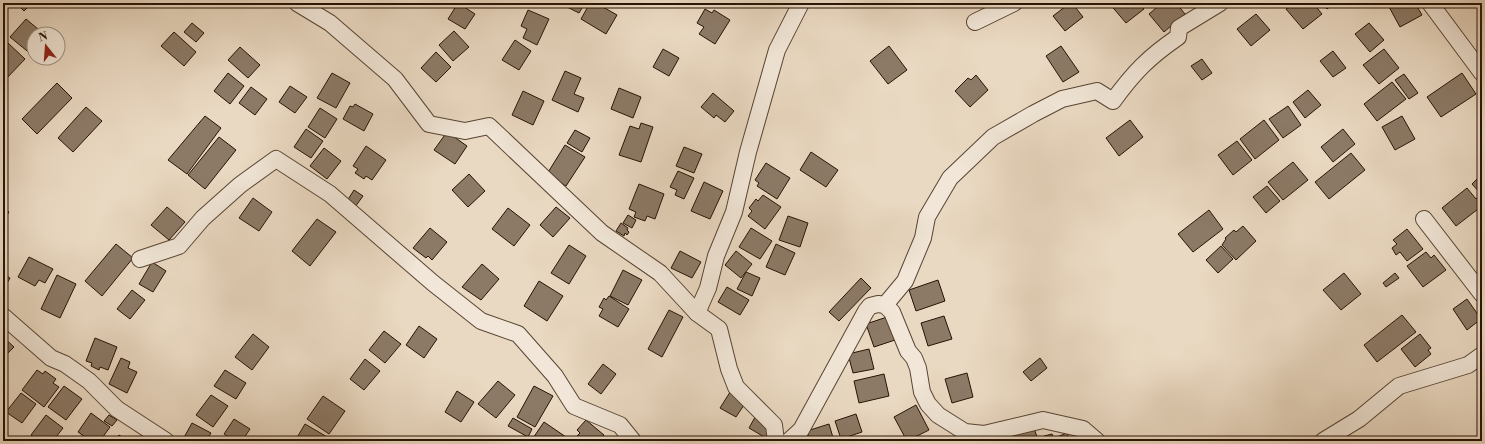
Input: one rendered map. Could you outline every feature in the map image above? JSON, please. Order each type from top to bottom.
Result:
[{"type":"street","points":[[297,3],[330,23],[395,80],[429,124],[464,130],[488,126],[602,233],[660,274],[697,313],[719,329],[729,369],[736,387],[774,426],[776,441]]},
{"type":"street","points":[[697,313],[708,288],[716,256],[734,212],[748,152],[777,50],[801,3]]},
{"type":"street","points":[[975,22],[1014,3]]},
{"type":"street","points":[[885,305],[905,281],[923,238],[927,217],[950,178],[993,137],[1062,98],[1097,91],[1113,101],[1132,75],[1152,55],[1178,37],[1179,28],[1220,3]]},
{"type":"street","points":[[1430,3],[1482,73]]},
{"type":"street","points":[[140,259],[179,246],[204,218],[240,185],[276,159],[330,194],[433,283],[482,321],[518,334],[555,376],[574,406],[620,425],[633,441]]},
{"type":"street","points":[[1424,219],[1482,294]]},
{"type":"street","points":[[789,441],[801,430],[866,311],[870,306],[878,304],[885,305],[892,312],[908,351],[914,358],[918,368],[922,392],[928,404],[963,437],[984,434],[1043,420],[1084,429],[1097,441]]},
{"type":"street","points":[[3,316],[52,358],[65,364],[89,381],[117,409],[166,441]]},
{"type":"street","points":[[1323,441],[1358,419],[1399,386],[1468,365],[1482,355]]},
{"type":"building","points":[[16,3],[32,3],[24,11]]},
{"type":"building","points":[[458,3],[475,14],[465,29],[448,19]]},
{"type":"building","points":[[559,3],[585,3],[579,13]]},
{"type":"building","points":[[590,3],[596,3],[617,15],[606,34],[581,19]]},
{"type":"building","points":[[1072,3],[1083,17],[1065,31],[1053,16]]},
{"type":"building","points":[[1109,3],[1139,3],[1144,9],[1126,23]]},
{"type":"building","points":[[1162,3],[1176,3],[1185,14],[1164,32],[1149,14]]},
{"type":"building","points":[[1294,3],[1313,3],[1322,14],[1303,29],[1286,9]]},
{"type":"building","points":[[1322,3],[1334,3],[1327,9]]},
{"type":"building","points":[[1391,3],[1415,3],[1422,15],[1400,27],[1388,5]]},
{"type":"building","points":[[705,9],[712,13],[714,10],[730,20],[715,44],[699,34],[704,27],[697,23]]},
{"type":"building","points":[[528,10],[549,19],[537,45],[523,38],[527,29],[521,26]]},
{"type":"building","points":[[1256,14],[1270,30],[1251,46],[1237,29]]},
{"type":"building","points":[[26,19],[34,26],[26,26],[26,50],[10,37]]},
{"type":"building","points":[[192,23],[204,33],[196,42],[184,32]]},
{"type":"building","points":[[1369,23],[1384,40],[1370,52],[1355,34]]},
{"type":"building","points":[[454,31],[469,47],[453,61],[439,45]]},
{"type":"building","points":[[174,32],[196,52],[184,66],[161,46]]},
{"type":"building","points":[[515,40],[531,51],[519,70],[502,60]]},
{"type":"building","points":[[8,43],[25,59],[5,80],[3,78],[3,48]]},
{"type":"building","points":[[889,46],[907,70],[888,84],[870,61]]},
{"type":"building","points":[[1061,46],[1079,72],[1063,82],[1046,56]]},
{"type":"building","points":[[240,47],[260,65],[248,78],[228,60]]},
{"type":"building","points":[[663,49],[679,58],[669,76],[653,67]]},
{"type":"building","points":[[1384,49],[1399,68],[1379,84],[1363,65]]},
{"type":"building","points":[[1333,51],[1346,68],[1333,77],[1320,61]]},
{"type":"building","points":[[436,52],[451,67],[436,82],[421,68]]},
{"type":"building","points":[[1202,59],[1212,73],[1202,80],[1191,66]]},
{"type":"building","points":[[565,71],[581,78],[574,94],[584,98],[578,112],[552,100]]},
{"type":"building","points":[[228,73],[244,86],[230,104],[214,91]]},
{"type":"building","points":[[332,73],[350,83],[336,108],[317,98]]},
{"type":"building","points":[[1462,73],[1476,94],[1441,117],[1427,97]]},
{"type":"building","points":[[1404,74],[1418,93],[1409,99],[1395,80]]},
{"type":"building","points":[[976,75],[988,90],[970,107],[955,91],[968,78],[971,80]]},
{"type":"building","points":[[1392,82],[1406,99],[1377,121],[1364,104]]},
{"type":"building","points":[[57,83],[72,98],[37,134],[22,119]]},
{"type":"building","points":[[290,86],[307,97],[295,113],[279,102]]},
{"type":"building","points":[[251,87],[267,99],[255,115],[239,103]]},
{"type":"building","points":[[619,88],[641,97],[633,118],[611,109]]},
{"type":"building","points":[[1308,90],[1321,105],[1305,118],[1293,102]]},
{"type":"building","points":[[523,91],[544,101],[533,125],[512,115]]},
{"type":"building","points":[[713,93],[734,111],[725,122],[716,115],[714,118],[701,107]]},
{"type":"building","points":[[355,104],[373,114],[364,131],[343,119],[350,106],[353,107]]},
{"type":"building","points":[[1288,106],[1301,125],[1283,138],[1269,119]]},
{"type":"building","points":[[86,107],[102,121],[73,152],[58,138]]},
{"type":"building","points":[[320,108],[337,119],[325,138],[308,127]]},
{"type":"building","points":[[205,116],[221,128],[187,174],[168,160]]},
{"type":"building","points":[[1402,116],[1415,139],[1395,150],[1382,127]]},
{"type":"building","points":[[1130,120],[1143,137],[1119,156],[1106,138]]},
{"type":"building","points":[[1264,120],[1279,140],[1255,159],[1240,139]]},
{"type":"building","points":[[641,123],[653,127],[641,162],[619,155],[630,126],[639,129]]},
{"type":"building","points":[[306,129],[323,141],[311,158],[294,147]]},
{"type":"building","points":[[1343,129],[1355,144],[1333,162],[1321,147]]},
{"type":"building","points":[[575,130],[590,138],[582,152],[567,143]]},
{"type":"building","points":[[447,132],[467,146],[455,164],[434,150]]},
{"type":"building","points":[[219,137],[236,150],[205,189],[188,175]]},
{"type":"building","points":[[1237,141],[1252,160],[1233,175],[1218,155]]},
{"type":"building","points":[[565,145],[585,157],[566,186],[547,174]]},
{"type":"building","points":[[366,146],[386,160],[372,180],[366,176],[364,179],[355,173],[358,169],[353,166]]},
{"type":"building","points":[[684,147],[702,154],[694,173],[676,166]]},
{"type":"building","points":[[324,148],[341,161],[327,179],[310,166]]},
{"type":"building","points":[[811,152],[838,170],[826,187],[800,170]]},
{"type":"building","points":[[1351,153],[1365,170],[1329,199],[1315,182]]},
{"type":"building","points":[[1293,162],[1308,180],[1283,200],[1268,182]]},
{"type":"building","points":[[766,163],[790,178],[777,199],[757,186],[759,183],[755,180]]},
{"type":"building","points":[[678,171],[694,178],[684,199],[675,195],[677,190],[670,187]]},
{"type":"building","points":[[469,174],[485,191],[468,207],[452,190]]},
{"type":"building","points":[[1477,179],[1482,186],[1482,206],[1456,226],[1442,208],[1467,188],[1476,199],[1481,194],[1472,184]]},
{"type":"building","points":[[704,182],[723,191],[710,219],[691,211]]},
{"type":"building","points":[[639,184],[664,194],[655,219],[647,216],[645,221],[634,217],[636,212],[629,209]]},
{"type":"building","points":[[1267,186],[1280,201],[1266,213],[1253,197]]},
{"type":"building","points":[[354,190],[363,196],[355,207],[347,201]]},
{"type":"building","points":[[763,195],[781,207],[765,229],[748,216],[752,211],[749,208],[756,199],[758,201]]},
{"type":"building","points":[[253,198],[272,212],[259,231],[239,218]]},
{"type":"building","points":[[167,207],[185,222],[169,240],[151,225]]},
{"type":"building","points":[[556,207],[570,218],[553,237],[540,225]]},
{"type":"building","points":[[3,208],[9,212],[4,219],[3,218]]},
{"type":"building","points":[[508,208],[530,225],[514,246],[492,229]]},
{"type":"building","points":[[1209,210],[1223,229],[1193,252],[1178,234]]},
{"type":"building","points":[[628,215],[636,220],[632,228],[623,223]]},
{"type":"building","points":[[788,216],[808,223],[800,247],[779,240]]},
{"type":"building","points":[[317,219],[336,232],[310,266],[292,251]]},
{"type":"building","points":[[621,223],[628,228],[627,230],[629,232],[627,235],[625,233],[624,236],[616,231]]},
{"type":"building","points":[[1243,226],[1256,241],[1236,260],[1222,245],[1226,239],[1225,238],[1234,230],[1236,232]]},
{"type":"building","points":[[430,228],[447,242],[432,260],[428,256],[426,258],[413,248]]},
{"type":"building","points":[[751,228],[772,241],[760,259],[739,247]]},
{"type":"building","points":[[1407,229],[1423,249],[1407,261],[1400,252],[1396,255],[1392,248],[1397,244],[1393,240]]},
{"type":"building","points":[[116,244],[133,258],[102,296],[85,281]]},
{"type":"building","points":[[776,244],[795,253],[785,275],[766,267]]},
{"type":"building","points":[[569,245],[586,256],[569,284],[551,273]]},
{"type":"building","points":[[1221,246],[1233,259],[1218,273],[1206,260]]},
{"type":"building","points":[[680,251],[701,262],[692,278],[671,268]]},
{"type":"building","points":[[736,251],[752,264],[741,278],[725,265]]},
{"type":"building","points":[[1426,252],[1431,258],[1434,255],[1446,270],[1423,287],[1407,266]]},
{"type":"building","points":[[1482,256],[1482,264],[1478,259]]},
{"type":"building","points":[[29,257],[53,269],[45,283],[39,280],[35,286],[18,277]]},
{"type":"building","points":[[152,262],[166,271],[153,292],[139,284]]},
{"type":"building","points":[[482,264],[499,279],[481,300],[462,287]]},
{"type":"building","points":[[623,270],[642,280],[628,305],[610,296]]},
{"type":"building","points":[[746,272],[760,278],[752,296],[737,289]]},
{"type":"building","points":[[1344,273],[1361,294],[1341,310],[1323,290]]},
{"type":"building","points":[[1395,273],[1399,278],[1386,287],[1383,283]]},
{"type":"building","points":[[3,274],[10,278],[3,290]]},
{"type":"building","points":[[57,275],[76,284],[60,318],[41,309]]},
{"type":"building","points":[[861,278],[871,288],[839,321],[829,312]]},
{"type":"building","points":[[938,280],[945,301],[916,311],[909,290]]},
{"type":"building","points":[[539,281],[563,296],[547,321],[524,306]]},
{"type":"building","points":[[727,287],[749,300],[740,315],[718,302]]},
{"type":"building","points":[[132,290],[145,300],[130,319],[117,309]]},
{"type":"building","points":[[609,296],[629,309],[618,327],[599,316],[603,309],[599,307],[604,298],[606,300]]},
{"type":"building","points":[[1467,299],[1481,319],[1467,330],[1453,309]]},
{"type":"building","points":[[669,310],[683,317],[662,357],[648,349]]},
{"type":"building","points":[[1402,315],[1416,332],[1377,362],[1364,345]]},
{"type":"building","points":[[944,316],[952,339],[928,346],[921,323]]},
{"type":"building","points":[[887,317],[895,340],[874,347],[866,324]]},
{"type":"building","points":[[419,326],[437,339],[424,358],[406,345]]},
{"type":"building","points":[[384,331],[401,344],[385,363],[369,350]]},
{"type":"building","points":[[253,334],[269,347],[252,370],[235,357]]},
{"type":"building","points":[[1420,334],[1431,348],[1428,350],[1431,354],[1415,367],[1401,349]]},
{"type":"building","points":[[3,337],[14,347],[3,358]]},
{"type":"building","points":[[95,338],[117,347],[108,370],[100,367],[99,370],[91,366],[92,363],[86,361]]},
{"type":"building","points":[[869,349],[874,369],[853,373],[848,354]]},
{"type":"building","points":[[121,358],[130,362],[128,368],[137,372],[127,393],[109,384]]},
{"type":"building","points":[[1040,358],[1047,368],[1031,381],[1023,372]]},
{"type":"building","points":[[365,359],[380,371],[364,390],[350,379]]},
{"type":"building","points":[[603,364],[616,374],[601,394],[588,384]]},
{"type":"building","points":[[37,370],[43,374],[45,371],[56,379],[53,383],[59,387],[44,407],[22,390]]},
{"type":"building","points":[[225,370],[246,383],[236,399],[214,386]]},
{"type":"building","points":[[967,373],[973,397],[952,403],[945,379]]},
{"type":"building","points":[[884,374],[889,396],[859,403],[854,381]]},
{"type":"building","points":[[498,381],[515,395],[496,418],[478,404]]},
{"type":"building","points":[[64,386],[82,399],[66,420],[48,407]]},
{"type":"building","points":[[534,386],[553,396],[535,427],[517,417]]},
{"type":"building","points":[[732,389],[748,399],[736,417],[720,408]]},
{"type":"building","points":[[457,391],[474,402],[461,422],[445,412]]},
{"type":"building","points":[[21,393],[36,404],[22,423],[6,412]]},
{"type":"building","points":[[211,395],[228,406],[213,427],[196,415]]},
{"type":"building","points":[[323,396],[345,411],[329,434],[307,419]]},
{"type":"building","points":[[916,405],[929,430],[907,441],[894,417]]},
{"type":"building","points":[[759,410],[777,420],[766,438],[749,428]]},
{"type":"building","points":[[91,413],[110,427],[100,441],[91,441],[78,432]]},
{"type":"building","points":[[856,414],[862,432],[841,439],[835,421]]},
{"type":"building","points":[[46,415],[63,428],[53,441],[40,441],[31,435]]},
{"type":"building","points":[[109,415],[117,420],[112,426],[104,421]]},
{"type":"building","points":[[513,418],[532,429],[528,437],[508,426]]},
{"type":"building","points":[[234,419],[250,429],[242,441],[235,441],[224,434]]},
{"type":"building","points":[[586,420],[604,435],[599,441],[580,441],[576,437],[580,433],[577,430]]},
{"type":"building","points":[[544,422],[566,437],[563,441],[531,441]]},
{"type":"building","points":[[192,423],[211,433],[206,441],[182,441]]},
{"type":"building","points":[[305,424],[329,438],[327,441],[295,441]]},
{"type":"building","points":[[829,424],[834,441],[811,441],[807,431]]},
{"type":"building","points":[[1034,428],[1037,437],[1022,441],[1011,441],[1010,435]]},
{"type":"building","points":[[1067,433],[1070,441],[1046,441],[1044,436],[1052,434],[1054,438]]},
{"type":"building","points":[[119,435],[128,441],[115,441]]}]
